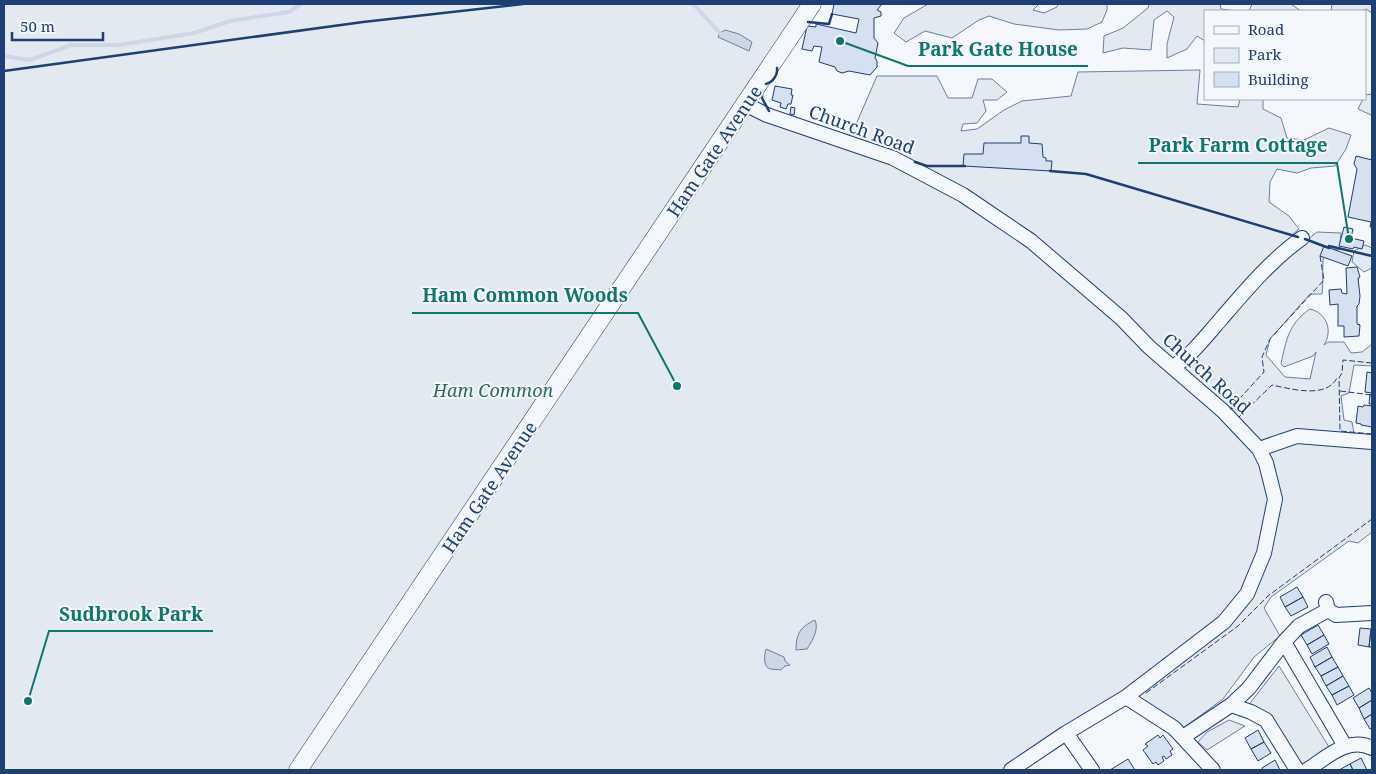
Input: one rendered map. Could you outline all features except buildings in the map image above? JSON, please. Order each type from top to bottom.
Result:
[{"type":"main road","name":"Ham Gate Avenue","points":[[298,770],[812,4]]},
{"type":"street","name":"Church Road","points":[[745,104],[767,115],[893,158],[963,195],[1031,241],[1223,411],[1259,449],[1266,463],[1275,499],[1264,553],[1247,594],[1224,622],[1126,697],[1066,733],[1011,770]]},
{"type":"street","points":[[1173,367],[1187,358],[1246,290],[1283,252],[1302,238]]},
{"type":"street","points":[[1259,449],[1297,436],[1372,442]]},
{"type":"street","points":[[1183,737],[1231,705],[1249,688],[1284,642],[1299,626],[1327,606],[1336,615],[1372,613]]},
{"type":"street","points":[[1284,642],[1345,746]]},
{"type":"street","points":[[1126,697],[1174,728],[1213,770]]},
{"type":"street","points":[[1231,705],[1252,712],[1266,720],[1298,770]]},
{"type":"street","points":[[1066,733],[1092,770]]},
{"type":"street","points":[[1307,770],[1345,746],[1358,744],[1372,748]]},
{"type":"green space","name":"Ham Common","points":[[4,4],[807,4],[745,103],[845,142],[857,122],[877,76],[937,76],[948,98],[972,98],[978,79],[992,79],[1007,92],[997,100],[983,100],[986,111],[977,123],[963,124],[961,131],[977,129],[1004,110],[1022,101],[1071,96],[1078,72],[1200,70],[1197,104],[1238,107],[1240,100],[1263,100],[1263,109],[1281,118],[1287,138],[1304,140],[1329,128],[1351,135],[1346,149],[1335,166],[1311,168],[1297,173],[1277,169],[1270,182],[1269,202],[1289,216],[1299,229],[1292,235],[1307,240],[1317,232],[1341,233],[1339,250],[1325,248],[1322,294],[1310,294],[1270,339],[1266,355],[1285,377],[1310,379],[1316,352],[1313,356],[1284,367],[1281,364],[1287,340],[1293,326],[1310,309],[1321,314],[1327,323],[1328,334],[1324,345],[1328,342],[1344,342],[1351,353],[1362,352],[1372,344],[1372,366],[1354,365],[1349,393],[1341,396],[1344,420],[1352,422],[1354,433],[1348,433],[1372,442],[1372,532],[1358,543],[1349,541],[1271,597],[1264,608],[1280,636],[1254,657],[1223,699],[1182,729],[1133,692],[1012,770],[4,770]]},
{"type":"green space","points":[[928,4],[1039,4],[1033,10],[1044,13],[1057,7],[1058,4],[1107,4],[1107,10],[1102,22],[1087,29],[1059,30],[1014,24],[989,16],[979,20],[952,38],[925,31],[906,42],[894,33],[904,18]]},
{"type":"green space","points":[[1149,4],[1220,4],[1221,9],[1230,10],[1204,10],[1204,40],[1197,36],[1187,49],[1167,58],[1167,44],[1174,17],[1167,11],[1154,20],[1151,50],[1123,48],[1103,53],[1104,36],[1123,28],[1148,8]]},
{"type":"green space","points":[[1252,4],[1291,4],[1300,10],[1249,10]]},
{"type":"green space","points":[[1332,4],[1372,4],[1372,13],[1366,9],[1331,10]]},
{"type":"green space","points":[[1372,94],[1372,115],[1358,109],[1362,100],[1366,100],[1366,95]]},
{"type":"green space","points":[[1365,245],[1372,248],[1372,268],[1364,272],[1352,262],[1354,251]]},
{"type":"green space","points":[[1279,666],[1329,747],[1301,768],[1247,707]]},
{"type":"green space","points":[[1229,720],[1245,726],[1207,750],[1198,742],[1207,732]]},
{"type":"shaded area","points":[[725,30],[739,34],[752,42],[749,51],[718,37]]},
{"type":"shaded area","points":[[815,620],[816,631],[809,646],[807,649],[796,650],[798,635],[802,628]]},
{"type":"shaded area","points":[[766,649],[784,657],[785,661],[790,665],[785,666],[781,670],[768,668],[765,661]]},
{"type":"waterway","points":[[4,56],[30,60],[71,45],[119,45],[194,33],[230,21],[289,12],[301,4]]},
{"type":"waterway","points":[[693,4],[720,33]]},
{"type":"fence","points":[[1320,256],[1324,280],[1270,339],[1262,357],[1264,372],[1230,409],[1234,408],[1240,414],[1239,417],[1272,385],[1308,391],[1325,389],[1339,378]]},
{"type":"fence","points":[[1372,363],[1343,360],[1342,373],[1339,378],[1340,431],[1372,434]]},
{"type":"fence","points":[[1340,391],[1372,395]]},
{"type":"fence","points":[[1146,693],[1238,626],[1268,596],[1372,519]]},
{"type":"wall","points":[[4,71],[363,22],[523,4]]},
{"type":"wall","points":[[808,22],[829,24],[832,14]]},
{"type":"wall","points":[[766,84],[774,78],[777,68]]},
{"type":"wall","points":[[762,91],[762,98],[769,111]]},
{"type":"wall","points":[[915,162],[927,166],[965,166]]},
{"type":"wall","points":[[1050,171],[1086,174],[1298,237]]},
{"type":"wall","points":[[1305,239],[1329,248],[1329,246],[1372,256]]},
{"type":"place","name":"Park Gate House","points":[[840,41]]},
{"type":"place","name":"Park Farm Cottage","points":[[1349,239]]},
{"type":"place","name":"Ham Common Woods","points":[[677,386]]},
{"type":"place","name":"Sudbrook Park","points":[[28,701]]}]
